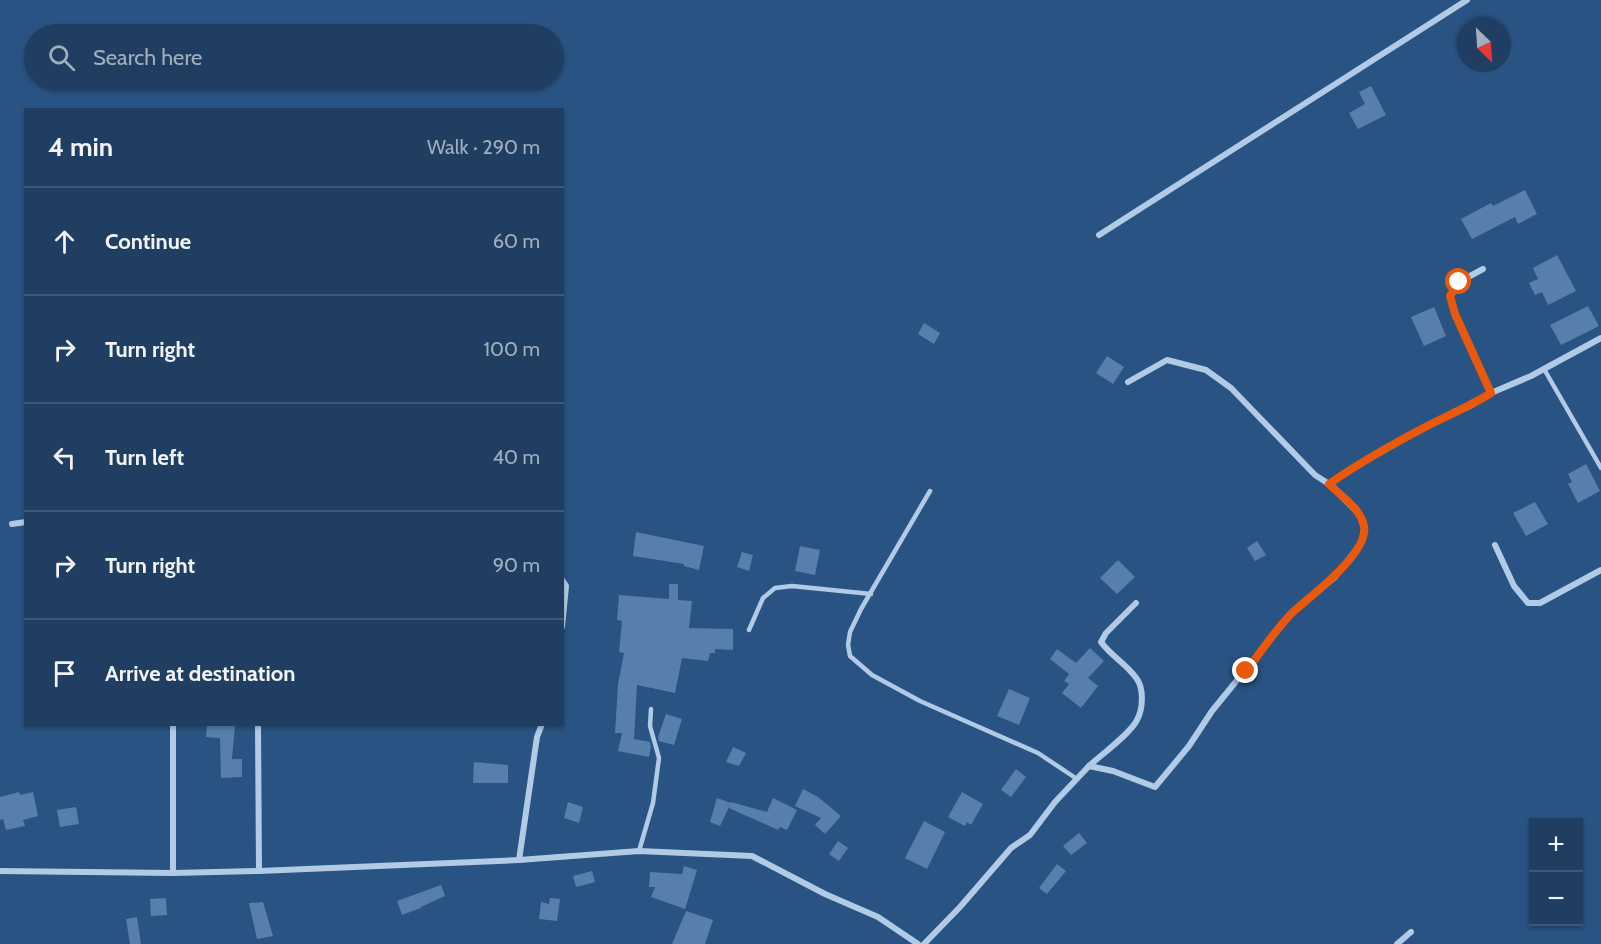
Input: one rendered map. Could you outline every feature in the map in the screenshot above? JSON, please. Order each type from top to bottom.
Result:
[{"type":"street","points":[[1099,235],[1467,0]]},
{"type":"street","points":[[1483,269],[1459,282],[1450,296],[1455,314],[1491,393]]},
{"type":"street","points":[[1329,484],[1434,422],[1544,369],[1601,338]]},
{"type":"street","points":[[1089,766],[1113,771],[1155,787],[1189,746],[1212,711],[1291,614],[1335,576],[1362,542],[1364,528],[1360,515],[1329,484],[1314,475],[1231,388],[1206,370],[1167,360],[1128,382]]},
{"type":"street","points":[[12,524],[24,522]]},
{"type":"street","points":[[1495,545],[1514,586],[1528,603],[1540,603],[1601,570]]},
{"type":"street","points":[[564,583],[566,586],[564,606]]},
{"type":"street","points":[[924,944],[960,907],[1011,848],[1030,835],[1055,802],[1089,766],[1137,721],[1142,698],[1139,681],[1125,664],[1101,642],[1136,603]]},
{"type":"street","points":[[173,726],[173,873]]},
{"type":"street","points":[[258,726],[259,871]]},
{"type":"street","points":[[519,860],[537,737],[541,726]]},
{"type":"street","points":[[0,872],[259,871],[519,860],[639,850],[752,856],[825,894],[878,917],[918,944]]},
{"type":"street","points":[[1397,944],[1411,932]]},
{"type":"lane","points":[[1544,369],[1601,468]]},
{"type":"lane","points":[[930,491],[861,609],[850,632],[848,645],[850,656],[872,675],[920,701],[1038,753],[1077,779]]},
{"type":"lane","points":[[748,630],[763,597],[775,588],[792,586],[870,594]]},
{"type":"lane","points":[[639,850],[653,803],[659,758],[650,726],[651,710]]},
{"type":"building","points":[[1371,86],[1386,115],[1358,129],[1349,113],[1365,104],[1359,92]]},
{"type":"building","points":[[1525,190],[1537,214],[1518,224],[1515,217],[1472,239],[1461,219],[1491,203],[1493,206]]},
{"type":"building","points":[[1557,255],[1576,291],[1548,305],[1542,292],[1535,295],[1529,283],[1538,279],[1533,268]]},
{"type":"building","points":[[1588,306],[1599,326],[1561,345],[1550,325]]},
{"type":"building","points":[[1434,307],[1446,336],[1424,346],[1411,317]]},
{"type":"building","points":[[924,323],[940,333],[934,344],[918,334]]},
{"type":"building","points":[[1107,356],[1124,367],[1113,384],[1096,373]]},
{"type":"building","points":[[1586,464],[1600,491],[1578,503],[1568,484],[1572,482],[1568,474]]},
{"type":"building","points":[[1535,502],[1548,524],[1526,536],[1513,513]]},
{"type":"building","points":[[636,532],[704,546],[699,570],[684,566],[684,564],[633,556]]},
{"type":"building","points":[[1257,541],[1266,555],[1255,561],[1247,548]]},
{"type":"building","points":[[800,546],[820,550],[815,575],[795,571]]},
{"type":"building","points":[[742,552],[753,555],[749,571],[737,567]]},
{"type":"building","points":[[1118,560],[1135,577],[1117,594],[1100,578]]},
{"type":"building","points":[[669,584],[678,584],[678,600],[692,601],[689,628],[733,629],[733,650],[715,649],[715,653],[710,653],[708,661],[682,658],[675,693],[637,685],[634,739],[650,742],[649,757],[618,751],[622,733],[615,733],[618,684],[624,653],[619,652],[622,621],[617,620],[619,595],[669,599]]},
{"type":"building","points":[[1090,648],[1104,661],[1088,678],[1098,686],[1081,708],[1062,693],[1069,684],[1064,681],[1069,674],[1050,659],[1057,649],[1076,663]]},
{"type":"building","points":[[1009,689],[1030,698],[1019,725],[997,716]]},
{"type":"building","points":[[666,714],[682,719],[674,745],[659,741],[658,737]]},
{"type":"building","points":[[207,726],[235,726],[232,759],[242,759],[242,777],[221,778],[220,738],[206,737]]},
{"type":"building","points":[[733,747],[746,753],[739,766],[726,762]]},
{"type":"building","points":[[474,762],[508,765],[508,783],[473,783]]},
{"type":"building","points":[[1016,769],[1026,777],[1011,797],[1001,790]]},
{"type":"building","points":[[803,789],[818,797],[841,816],[825,834],[815,825],[821,818],[795,806]]},
{"type":"building","points":[[19,792],[20,795],[33,792],[38,816],[23,820],[25,826],[6,830],[3,819],[0,820],[0,797]]},
{"type":"building","points":[[962,792],[983,804],[971,825],[967,822],[965,826],[948,817]]},
{"type":"building","points":[[717,798],[731,803],[720,826],[710,822]]},
{"type":"building","points":[[773,798],[797,810],[787,830],[780,827],[778,830],[729,808],[731,802],[767,812]]},
{"type":"building","points":[[568,802],[583,807],[579,823],[564,818]]},
{"type":"building","points":[[76,807],[79,824],[60,827],[57,810]]},
{"type":"building","points":[[924,821],[945,832],[927,869],[905,858]]},
{"type":"building","points":[[1079,833],[1087,843],[1071,855],[1063,846]]},
{"type":"building","points":[[838,841],[848,848],[839,861],[829,854]]},
{"type":"building","points":[[1057,864],[1066,871],[1047,894],[1039,888]]},
{"type":"building","points":[[684,866],[697,870],[685,909],[651,897],[655,887],[649,887],[650,872],[682,874]]},
{"type":"building","points":[[592,871],[595,882],[576,887],[573,876]]},
{"type":"building","points":[[441,885],[445,896],[402,915],[397,901]]},
{"type":"building","points":[[166,898],[167,915],[151,916],[150,899]]},
{"type":"building","points":[[550,898],[560,899],[557,921],[539,919],[541,902],[549,904]]},
{"type":"building","points":[[263,902],[273,936],[257,939],[249,903]]},
{"type":"building","points":[[686,911],[713,920],[705,944],[672,944]]},
{"type":"building","points":[[137,917],[141,944],[130,944],[126,919]]},
{"type":"route","points":[[1246,671],[1291,614],[1335,576],[1362,542],[1364,528],[1360,515],[1329,484],[1434,422],[1472,405],[1491,393],[1455,314],[1450,296],[1459,282]]}]
